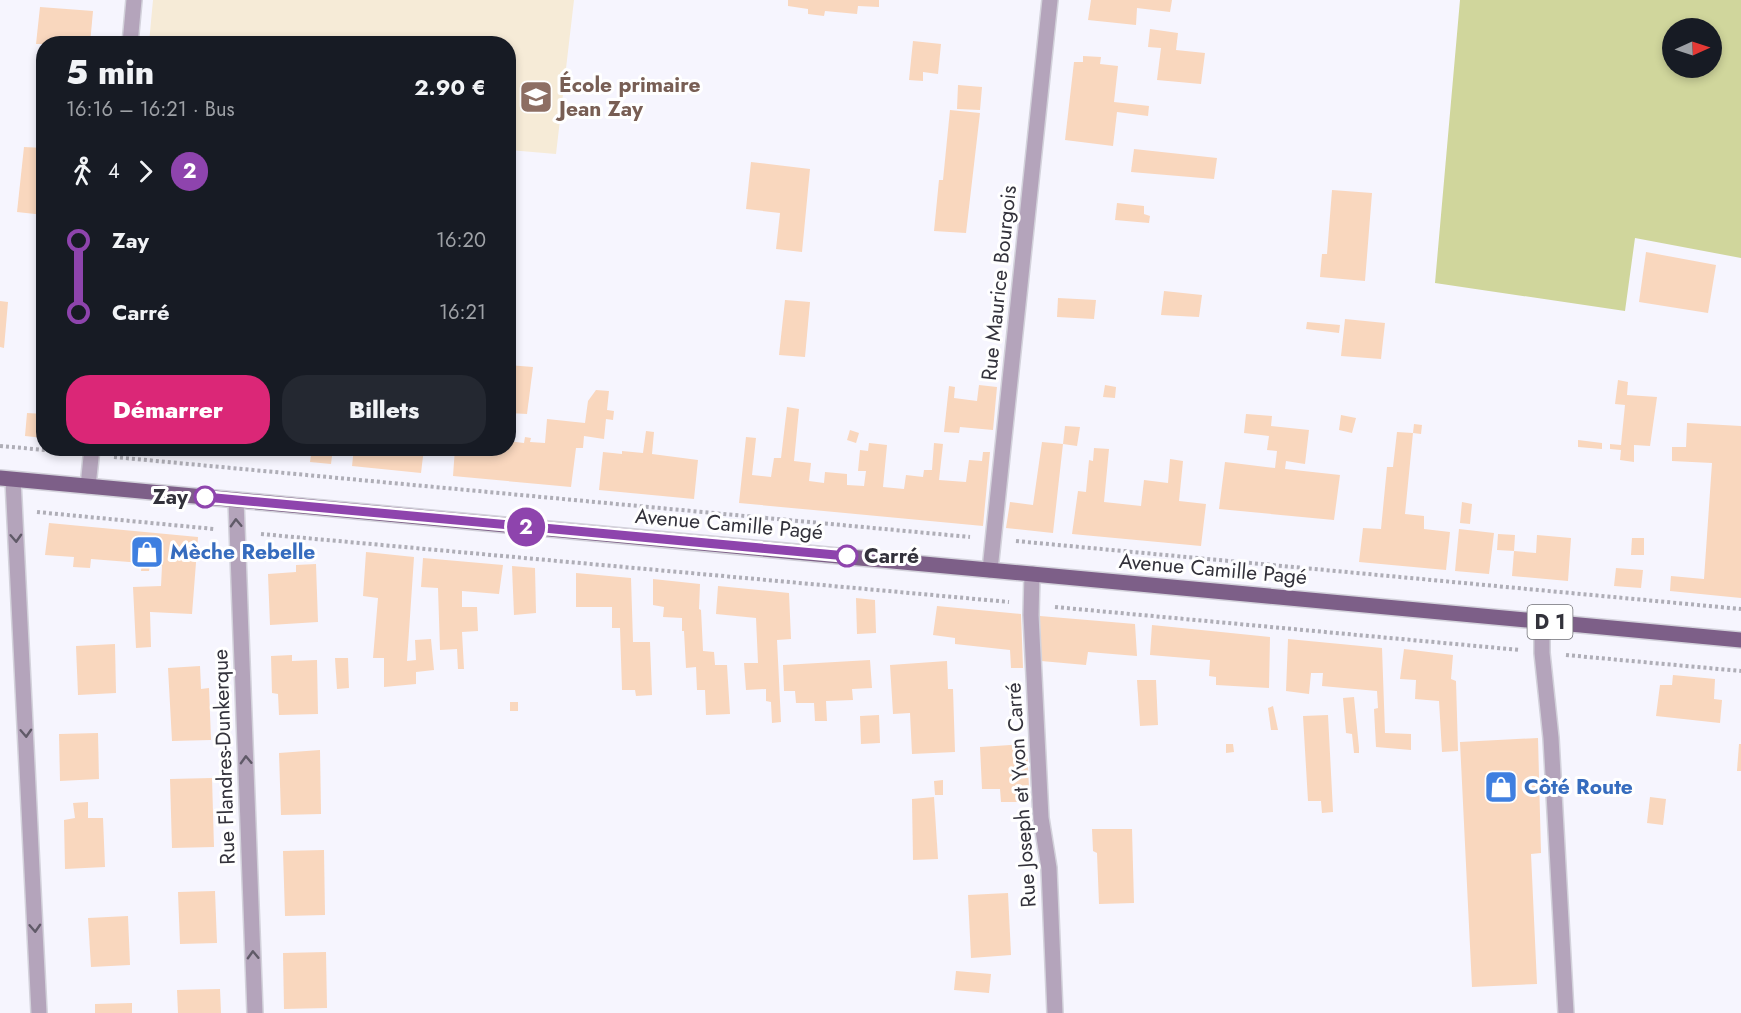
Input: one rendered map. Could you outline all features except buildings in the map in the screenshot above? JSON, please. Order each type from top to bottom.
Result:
[{"type":"main road","name":"Avenue Camille Pagé","points":[[7,479],[1741,640]]},
{"type":"street","points":[[131,36],[134,0]]},
{"type":"street","name":"Rue Maurice Bourgois","points":[[990,570],[1050,0]]},
{"type":"street","points":[[88,486],[92,456]]},
{"type":"street","points":[[7,479],[15,510],[39,1013]]},
{"type":"street","name":"Rue Flandres-Dunkerque","points":[[236,500],[255,1013]]},
{"type":"street","name":"Rue Joseph et Yvon Carré","points":[[1032,574],[1031,604],[1041,818],[1049,868],[1055,1013]]},
{"type":"street","points":[[1542,622],[1542,652],[1551,738],[1566,1013]]},
{"type":"path","points":[[0,446],[36,448]]},
{"type":"path","points":[[133,456],[1741,609]]},
{"type":"path","points":[[15,510],[1741,671]]},
{"type":"shaded area","name":"École primaire Jean Zay","points":[[153,0],[574,0],[556,154],[516,151],[516,36],[150,36]]},
{"type":"green space","points":[[1460,0],[1741,0],[1741,258],[1635,238],[1625,311],[1435,283]]},
{"type":"bus line","name":"2","points":[[205,497],[847,556]]},
{"type":"place","name":"École primaire Jean Zay","points":[[536,97]]},
{"type":"place","name":"Zay","points":[[205,497]]},
{"type":"place","name":"Mèche Rebelle","points":[[147,552]]},
{"type":"place","name":"Carré","points":[[847,556]]},
{"type":"place","name":"Côté Route","points":[[1501,787]]}]
